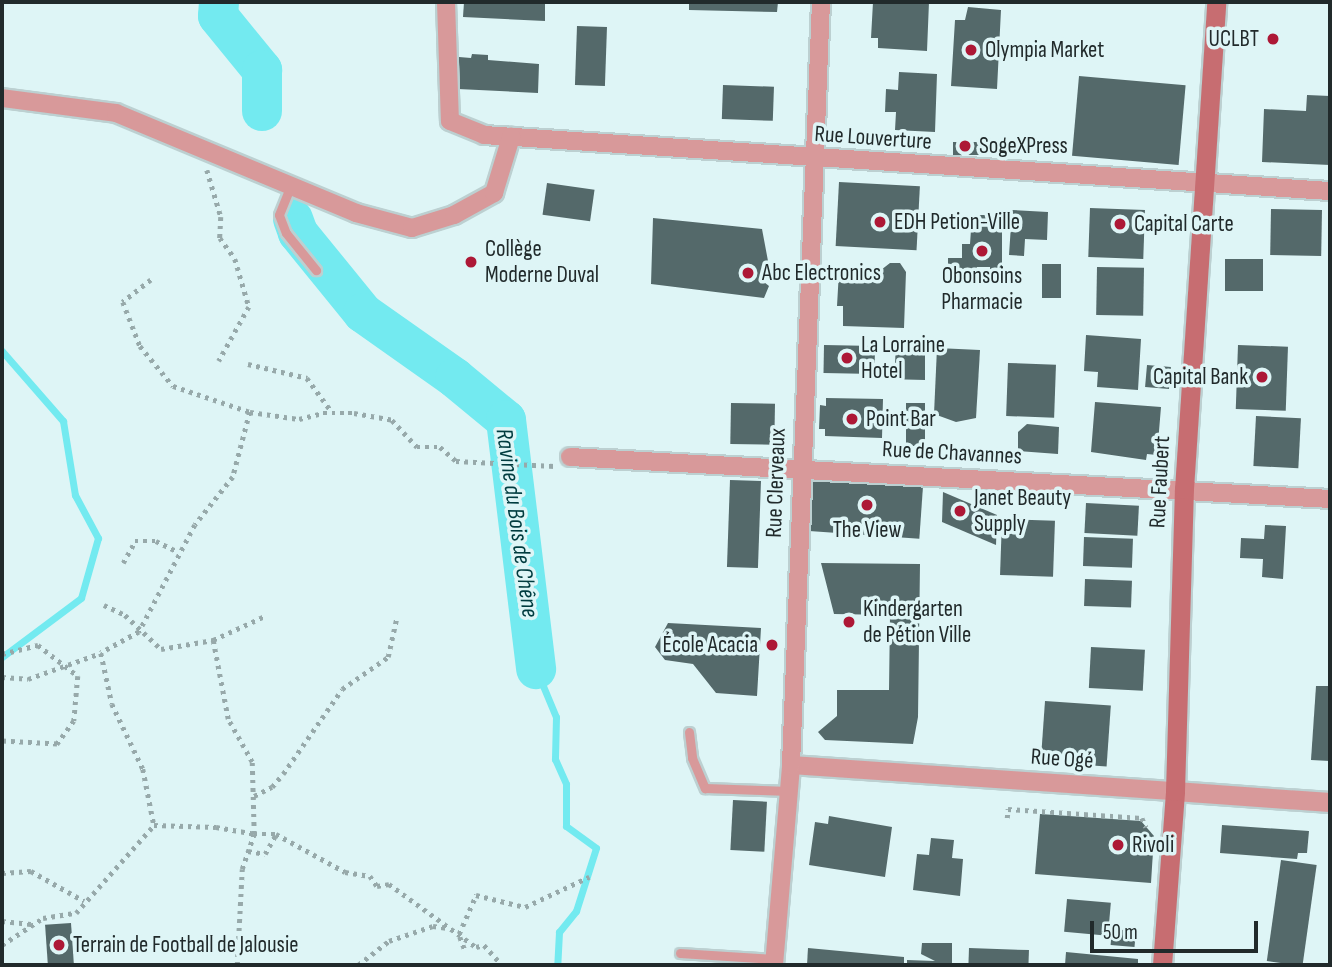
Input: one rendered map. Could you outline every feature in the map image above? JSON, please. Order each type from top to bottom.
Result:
[{"type":"main road","name":"Rue Faubert","points":[[1162,965],[1175,791],[1184,489],[1216,2]]},
{"type":"street","name":"Rue Louverture","points":[[446,2],[450,121],[484,135],[1202,185],[1330,191]]},
{"type":"street","name":"Rue Clerveaux","points":[[774,962],[791,765],[800,469],[821,2]]},
{"type":"street","points":[[2,98],[116,113],[356,213],[412,228],[454,215],[494,193],[511,137]]},
{"type":"street","name":"Rue de Chavannes","points":[[570,457],[1330,499]]},
{"type":"street","name":"Rue Ogé","points":[[791,765],[1330,802]]},
{"type":"lane","points":[[291,184],[279,215],[285,233],[316,270]]},
{"type":"lane","points":[[689,732],[692,758],[705,788],[789,791]]},
{"type":"lane","points":[[680,953],[774,962]]},
{"type":"path","points":[[204,164],[221,217],[220,237],[235,260],[249,307],[219,361]]},
{"type":"path","points":[[151,280],[123,302],[140,346],[173,386],[250,412],[299,419],[332,413],[392,420],[417,447],[440,447],[456,461],[522,465]]},
{"type":"path","points":[[248,364],[307,379],[332,413]]},
{"type":"path","points":[[2,677],[28,679],[101,653],[139,632],[179,552],[233,477],[250,412]]},
{"type":"path","points":[[123,563],[135,541],[156,541],[179,552]]},
{"type":"path","points":[[104,605],[125,615],[139,632],[161,649],[213,640],[265,616]]},
{"type":"path","points":[[254,796],[272,787],[283,774],[342,689],[388,657],[397,616]]},
{"type":"path","points":[[213,640],[228,719],[252,762],[254,834],[237,906],[237,965]]},
{"type":"path","points":[[2,654],[38,645],[78,676],[74,720],[57,744],[2,741]]},
{"type":"path","points":[[101,653],[112,704],[130,732],[143,769],[154,825]]},
{"type":"path","points":[[1007,818],[1008,809],[1142,818],[1146,827]]},
{"type":"path","points":[[2,921],[31,924],[76,913],[154,825],[216,827],[254,834],[276,834],[345,872],[370,876],[377,886],[389,884],[476,947],[484,945],[502,965]]},
{"type":"path","points":[[248,851],[265,854],[276,834]]},
{"type":"path","points":[[2,873],[31,871],[84,901]]},
{"type":"path","points":[[465,950],[459,934],[476,895],[525,907],[590,877]]},
{"type":"path","points":[[2,945],[31,924]]},
{"type":"path","points":[[358,965],[389,941],[433,926],[459,934]]},
{"type":"building","points":[[464,2],[545,2],[545,21],[463,17]]},
{"type":"building","points":[[689,2],[778,2],[777,12],[689,10]]},
{"type":"building","points":[[873,2],[929,2],[927,51],[878,48],[878,38],[871,38]]},
{"type":"building","points":[[968,7],[1001,10],[997,89],[951,86],[955,20],[965,20]]},
{"type":"building","points":[[577,26],[607,27],[605,86],[575,85]]},
{"type":"building","points":[[472,54],[488,55],[488,60],[539,64],[538,93],[458,89],[459,57],[471,58]]},
{"type":"building","points":[[899,72],[937,74],[935,132],[895,130],[896,112],[885,112],[886,89],[898,90]]},
{"type":"building","points":[[1079,76],[1186,85],[1179,165],[1072,156]]},
{"type":"building","points":[[723,85],[774,87],[773,121],[722,119]]},
{"type":"building","points":[[1307,95],[1330,96],[1330,165],[1262,162],[1264,109],[1306,111]]},
{"type":"building","points":[[953,142],[987,142],[987,155],[953,155]]},
{"type":"building","points":[[839,182],[920,186],[917,250],[836,246]]},
{"type":"building","points":[[547,183],[595,190],[590,221],[543,215]]},
{"type":"building","points":[[1090,208],[1145,210],[1143,259],[1088,257]]},
{"type":"building","points":[[1271,209],[1322,210],[1321,256],[1270,255]]},
{"type":"building","points":[[1012,210],[1048,212],[1047,240],[1025,239],[1024,256],[1009,255]]},
{"type":"building","name":"Obonsoins Pharmacie","points":[[972,215],[1002,215],[1002,280],[990,279],[990,267],[977,267],[977,279],[948,278],[948,258],[962,258],[962,244],[970,244]]},
{"type":"building","points":[[653,218],[762,229],[768,261],[777,269],[777,277],[771,282],[760,279],[769,286],[764,298],[651,284]]},
{"type":"building","points":[[1225,259],[1263,259],[1263,291],[1225,291]]},
{"type":"building","points":[[890,263],[900,263],[906,272],[904,328],[843,326],[843,306],[837,306],[839,271],[881,270]]},
{"type":"building","points":[[1042,264],[1061,264],[1061,298],[1042,298]]},
{"type":"building","points":[[1097,267],[1144,268],[1143,316],[1096,315]]},
{"type":"building","points":[[1086,335],[1141,339],[1138,390],[1097,387],[1098,372],[1084,371]]},
{"type":"building","points":[[896,341],[925,343],[925,380],[885,379],[885,366],[895,365]]},
{"type":"building","points":[[824,345],[875,346],[875,374],[824,373]]},
{"type":"building","points":[[1238,345],[1288,347],[1286,411],[1236,409]]},
{"type":"building","points":[[937,348],[980,350],[976,418],[956,422],[934,414]]},
{"type":"building","points":[[1008,363],[1056,365],[1054,418],[1006,416]]},
{"type":"building","points":[[1147,365],[1171,367],[1169,389],[1145,387]]},
{"type":"building","points":[[826,398],[883,399],[882,438],[825,436],[825,429],[819,429],[820,405],[826,406]]},
{"type":"building","points":[[1095,402],[1161,407],[1157,455],[1147,454],[1146,460],[1091,452]]},
{"type":"building","points":[[731,403],[775,404],[774,445],[730,444]]},
{"type":"building","points":[[906,403],[925,403],[925,446],[906,446]]},
{"type":"building","points":[[1256,416],[1301,418],[1298,468],[1253,466]]},
{"type":"building","points":[[1027,424],[1059,427],[1058,454],[1018,451],[1018,432]]},
{"type":"building","points":[[810,468],[924,476],[919,539],[806,531]]},
{"type":"building","points":[[730,480],[761,481],[758,568],[727,567]]},
{"type":"building","points":[[943,492],[997,515],[996,545],[942,522]]},
{"type":"building","points":[[1086,503],[1139,506],[1137,536],[1084,533]]},
{"type":"building","points":[[1002,519],[1055,521],[1053,577],[1000,575]]},
{"type":"building","points":[[1265,525],[1286,526],[1283,579],[1262,577],[1263,559],[1240,558],[1241,538],[1264,539]]},
{"type":"building","points":[[1084,537],[1133,539],[1132,568],[1083,566]]},
{"type":"building","points":[[821,563],[920,564],[918,717],[913,744],[825,740],[818,732],[837,716],[837,690],[889,690],[890,615],[834,614]]},
{"type":"building","points":[[1085,579],[1132,581],[1131,608],[1084,606]]},
{"type":"building","points":[[668,623],[761,628],[757,696],[716,693],[693,664],[665,660],[655,647]]},
{"type":"building","points":[[1091,647],[1145,650],[1143,691],[1089,688]]},
{"type":"building","points":[[1316,686],[1330,686],[1330,761],[1311,760]]},
{"type":"building","points":[[1045,701],[1111,706],[1107,766],[1041,762]]},
{"type":"building","points":[[733,800],[767,802],[764,852],[730,850]]},
{"type":"building","points":[[1040,814],[1141,821],[1154,836],[1151,883],[1035,874]]},
{"type":"building","points":[[829,816],[892,827],[885,877],[809,865],[815,822],[828,824]]},
{"type":"building","points":[[1222,825],[1309,831],[1307,853],[1298,853],[1297,859],[1220,853]]},
{"type":"building","points":[[931,838],[954,840],[952,858],[963,859],[960,896],[913,890],[917,854],[929,855]]},
{"type":"building","points":[[1281,860],[1317,865],[1303,965],[1267,961]]},
{"type":"building","points":[[1067,899],[1111,903],[1108,936],[1064,932]]},
{"type":"building","name":"Terrain de Football de Jalousie","points":[[71,923],[74,965],[48,965],[45,925]]},
{"type":"building","points":[[1112,929],[1136,931],[1135,947],[1111,945]]},
{"type":"building","points":[[922,943],[952,943],[952,965],[907,965],[907,960],[935,961],[921,954]]},
{"type":"building","points":[[808,948],[904,957],[904,965],[807,965]]},
{"type":"building","points":[[969,948],[1029,950],[1028,965],[968,965]]},
{"type":"building","points":[[1066,952],[1138,959],[1138,965],[1065,965]]},
{"type":"waterway","name":"Ravine du Bois de Chêne","points":[[219,2],[218,16],[262,70],[262,111]]},
{"type":"waterway","name":"Ravine du Bois de Chêne","points":[[293,219],[298,233],[363,313],[455,378],[506,420],[536,669]]},
{"type":"waterway","points":[[2,351],[63,421],[75,495],[98,538],[81,598],[2,657]]},
{"type":"waterway","points":[[536,669],[556,717],[555,759],[566,784],[566,826],[596,848],[576,911],[559,932],[557,965]]},
{"type":"place","name":"UCLBT","points":[[1273,39]]},
{"type":"place","name":"Olympia Market","points":[[971,50]]},
{"type":"place","name":"SogeXPress","points":[[965,146]]},
{"type":"place","name":"EDH Petion-Ville","points":[[880,222]]},
{"type":"place","name":"Capital Carte","points":[[1120,224]]},
{"type":"place","name":"Obonsoins Pharmacie","points":[[982,251]]},
{"type":"place","name":"Collège Moderne Duval","points":[[471,262]]},
{"type":"place","name":"Abc Electronics","points":[[748,273]]},
{"type":"place","name":"La Lorraine Hotel","points":[[847,358]]},
{"type":"place","name":"Capital Bank","points":[[1262,377]]},
{"type":"place","name":"Point Bar","points":[[852,419]]},
{"type":"place","name":"The View","points":[[867,505]]},
{"type":"place","name":"Janet Beauty Supply","points":[[960,511]]},
{"type":"place","name":"Kindergarten de Pétion Ville","points":[[849,622]]},
{"type":"place","name":"École Acacia","points":[[772,645]]},
{"type":"place","name":"Rivoli","points":[[1118,845]]},
{"type":"place","name":"Terrain de Football de Jalousie","points":[[59,945]]}]
